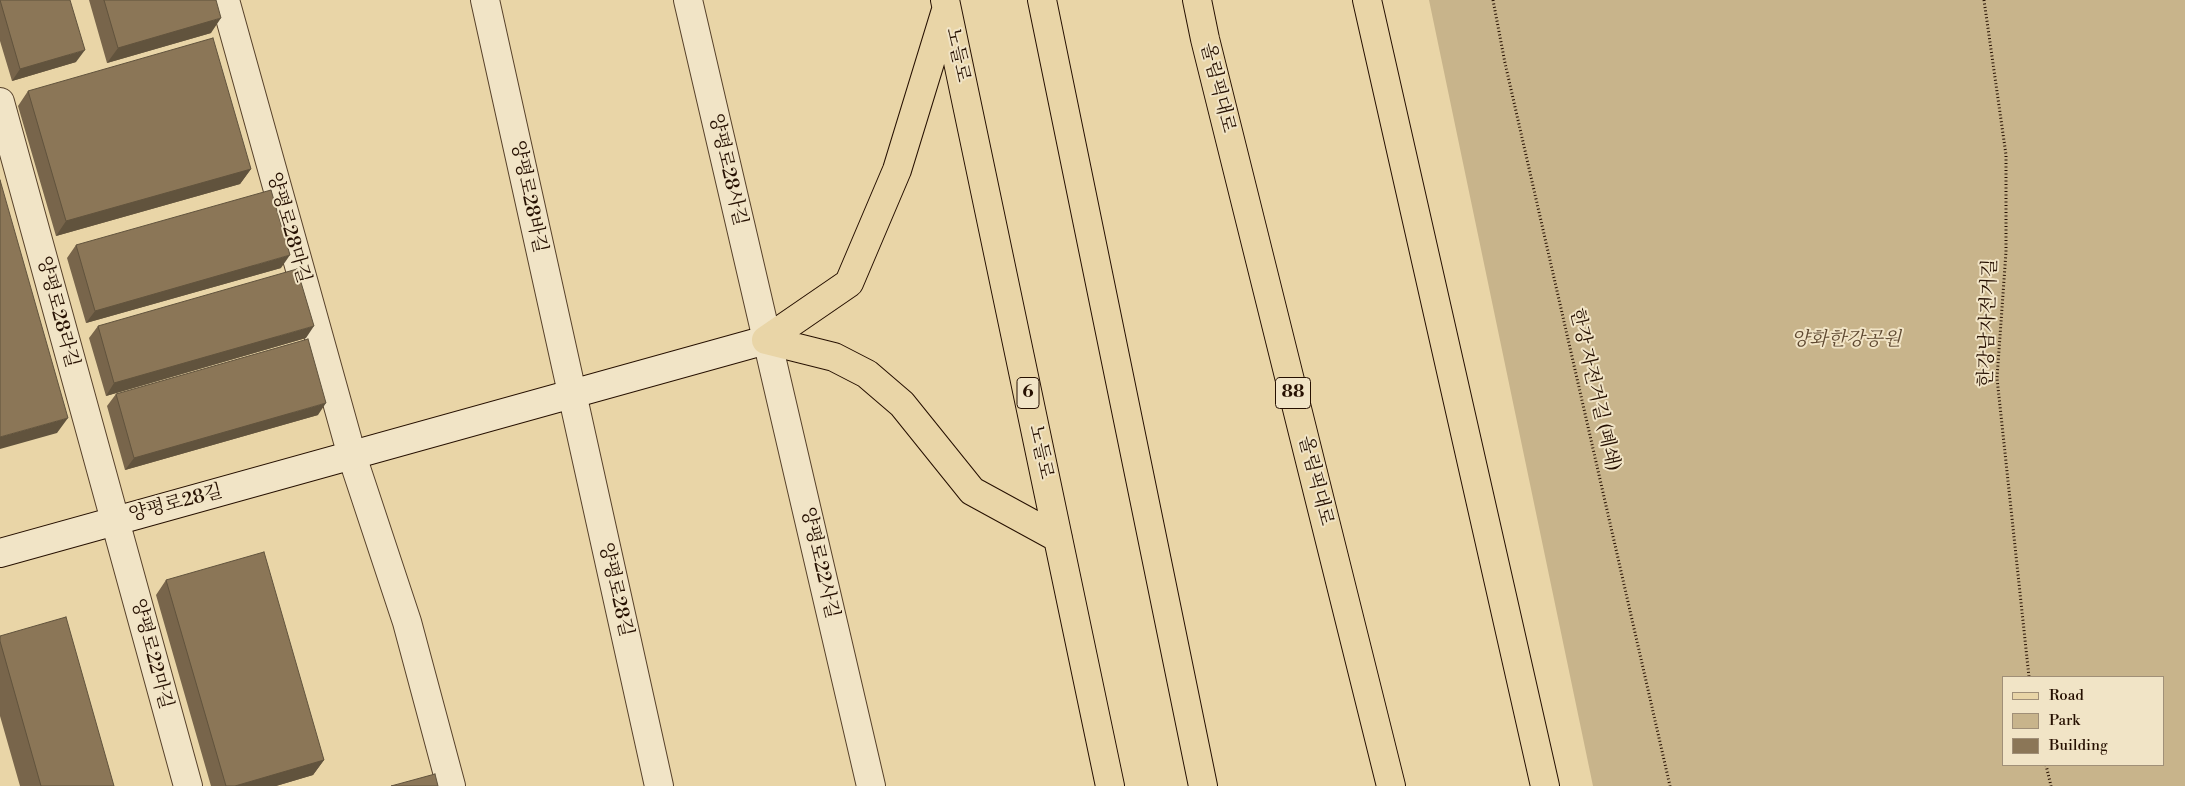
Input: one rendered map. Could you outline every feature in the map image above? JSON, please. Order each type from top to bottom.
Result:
[{"type":"main road","points":[[1042,0],[1203,786]]},
{"type":"main road","name":"올림픽대로","points":[[1197,0],[1204,39],[1391,786]]},
{"type":"main road","points":[[1367,0],[1545,786]]},
{"type":"main road","points":[[1378,49],[1380,0]]},
{"type":"main road","points":[[766,340],[849,284],[897,170],[946,4]]},
{"type":"main road","name":"노들로","points":[[946,4],[1110,786]]},
{"type":"main road","points":[[766,340],[834,357],[867,374],[902,404],[972,491],[1058,538]]},
{"type":"street","name":"양평로28마길","points":[[225,0],[352,456]]},
{"type":"street","name":"양평로28바길","points":[[485,0],[572,394]]},
{"type":"street","name":"양평로28사길","points":[[688,0],[766,340]]},
{"type":"street","name":"양평로28라길","points":[[0,102],[115,521]]},
{"type":"street","name":"양평로28길","points":[[0,553],[766,340]]},
{"type":"street","name":"양평로22사길","points":[[766,340],[871,786]]},
{"type":"street","name":"양평로28길","points":[[572,394],[659,786]]},
{"type":"street","points":[[352,456],[407,622],[451,786]]},
{"type":"street","name":"양평로22마길","points":[[115,521],[188,786]]},
{"type":"path","name":"한강 자전거길 (폐쇄)","points":[[1493,0],[1505,63],[1670,786]]},
{"type":"path","name":"한강남자전거길","points":[[1984,0],[2006,155],[2006,252],[1997,378],[2030,676]]},
{"type":"path","points":[[2046,766],[2050,786]]},
{"type":"green space","name":"양화한강공원","points":[[1429,0],[2185,0],[2185,786],[1593,786]]},
{"type":"building","points":[[0,0],[70,0],[85,50],[20,69]]},
{"type":"building","points":[[104,0],[216,0],[221,18],[118,48]]},
{"type":"building","points":[[213,38],[251,169],[66,221],[28,91]]},
{"type":"building","points":[[0,180],[68,418],[0,437]]},
{"type":"building","points":[[271,190],[290,255],[95,311],[76,245]]},
{"type":"building","points":[[297,269],[314,326],[114,383],[98,326]]},
{"type":"building","points":[[308,339],[326,403],[134,458],[116,394]]},
{"type":"building","points":[[264,552],[324,760],[235,786],[226,786],[166,580]]},
{"type":"building","points":[[66,617],[114,786],[41,786],[0,636]]},
{"type":"building","points":[[435,774],[438,786],[391,786]]}]
